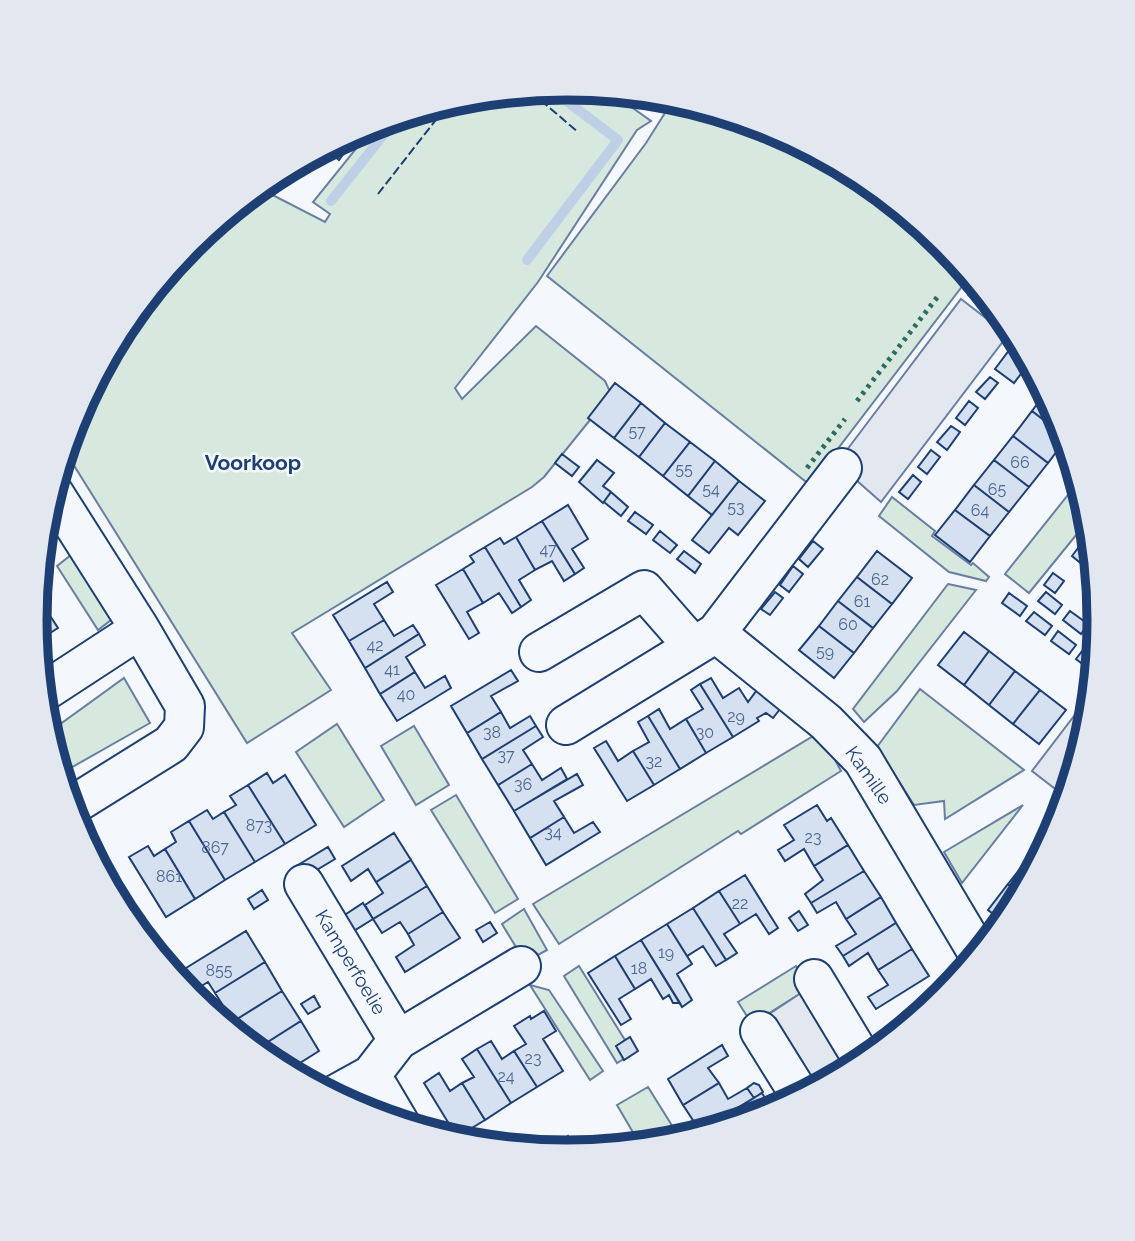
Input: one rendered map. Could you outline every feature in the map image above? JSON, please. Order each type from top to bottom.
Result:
[{"type":"street","points":[[566,725],[705,639],[842,468]]},
{"type":"street","points":[[61,504],[185,706],[184,727],[171,744],[80,801]]},
{"type":"street","name":"Kamille","points":[[539,652],[644,590],[705,639],[826,722],[863,760],[973,946]]},
{"type":"street","points":[[52,687],[140,629]]},
{"type":"street","name":"Kamperfoelie","points":[[304,884],[398,1040]]},
{"type":"street","points":[[344,1090],[370,1075],[398,1040],[521,966]]},
{"type":"street","points":[[814,979],[858,1052]]},
{"type":"street","points":[[760,1031],[795,1088]]},
{"type":"street","points":[[370,1075],[391,1110]]},
{"type":"shaded area","points":[[533,101],[602,101],[627,104],[651,121],[637,130],[538,282],[455,388],[462,399],[536,326],[605,381],[611,394],[544,477],[532,487],[292,633],[331,690],[247,743],[72,462],[87,421],[117,360],[135,331],[176,277],[224,229],[270,194],[325,222],[330,214],[313,202],[360,144],[400,128],[466,110]]},
{"type":"shaded area","points":[[667,110],[702,118],[767,140],[828,170],[857,188],[911,229],[964,284],[810,485],[547,276],[646,143]]},
{"type":"shaded area","points":[[971,292],[982,306],[968,295]]},
{"type":"shaded area","points":[[961,299],[987,319],[1004,340],[881,502],[837,463]]},
{"type":"shaded area","points":[[1071,491],[1080,531],[1029,593],[1005,574]]},
{"type":"shaded area","points":[[892,497],[935,531],[932,536],[989,577],[986,581],[949,572],[879,516]]},
{"type":"shaded area","points":[[71,555],[111,620],[98,630],[57,566]]},
{"type":"shaded area","points":[[948,584],[976,590],[897,691],[864,722],[853,709]]},
{"type":"shaded area","points":[[124,678],[150,723],[69,769],[58,726]]},
{"type":"shaded area","points":[[920,689],[1024,770],[945,819],[944,801],[914,805],[877,747]]},
{"type":"shaded area","points":[[1080,708],[1059,792],[1032,771]]},
{"type":"shaded area","points":[[337,724],[384,800],[344,827],[296,752]]},
{"type":"shaded area","points":[[414,726],[449,785],[416,805],[381,746]]},
{"type":"shaded area","points":[[820,732],[841,771],[741,834],[738,831],[559,944],[533,904]]},
{"type":"shaded area","points":[[456,795],[518,899],[495,913],[431,810]]},
{"type":"shaded area","points":[[1023,805],[962,883],[944,852]]},
{"type":"shaded area","points":[[524,909],[547,950],[525,962],[502,924]]},
{"type":"shaded area","points":[[579,966],[633,1053],[617,1063],[564,976]]},
{"type":"shaded area","points":[[796,966],[806,981],[801,993],[752,1024],[738,1002]]},
{"type":"shaded area","points":[[530,985],[549,990],[603,1071],[590,1080]]},
{"type":"shaded area","points":[[801,993],[847,1059],[805,1083],[763,1018]]},
{"type":"shaded area","points":[[648,1087],[675,1130],[635,1136],[617,1105]]},
{"type":"building","points":[[346,150],[339,160],[334,156]]},
{"type":"building","points":[[1011,348],[1024,370],[1014,383],[995,369]]},
{"type":"building","points":[[990,377],[998,383],[985,399],[976,392]]},
{"type":"building","points":[[615,383],[641,403],[614,438],[588,418]]},
{"type":"building","points":[[969,401],[978,408],[965,425],[956,418]]},
{"type":"building","points":[[1039,401],[1049,424],[1032,411]]},
{"type":"building","points":[[641,403],[665,423],[639,457],[614,438]]},
{"type":"building","points":[[1032,411],[1049,424],[1058,449],[1048,463],[1013,436]]},
{"type":"building","points":[[665,423],[690,442],[663,476],[639,457]]},
{"type":"building","points":[[951,426],[960,432],[947,450],[937,442]]},
{"type":"building","points":[[1013,436],[1048,463],[1029,487],[994,460]]},
{"type":"building","points":[[690,442],[715,461],[688,496],[663,476]]},
{"type":"building","points":[[931,450],[940,457],[927,474],[918,467]]},
{"type":"building","points":[[562,454],[579,467],[572,476],[555,463]]},
{"type":"building","points":[[597,460],[614,473],[603,486],[611,492],[603,503],[579,482]]},
{"type":"building","points":[[994,460],[1029,487],[1009,512],[974,485]]},
{"type":"building","points":[[715,461],[739,481],[712,515],[688,496]]},
{"type":"building","points":[[913,475],[921,482],[908,499],[899,492]]},
{"type":"building","points":[[739,481],[765,501],[738,535],[729,528],[709,553],[692,540]]},
{"type":"building","points":[[974,485],[1009,512],[990,536],[955,510]]},
{"type":"building","points":[[611,492],[628,507],[621,516],[603,503]]},
{"type":"building","points":[[568,505],[588,539],[572,549],[584,568],[575,574],[542,521]]},
{"type":"building","points":[[955,510],[990,536],[970,562],[935,535]]},
{"type":"building","points":[[635,512],[653,525],[646,534],[628,521]]},
{"type":"building","points":[[542,521],[575,574],[564,581],[552,561],[535,570],[516,537]]},
{"type":"building","points":[[660,531],[677,545],[670,553],[653,540]]},
{"type":"building","points":[[516,537],[535,570],[519,580],[531,600],[521,607],[485,547],[500,538],[504,544]]},
{"type":"building","points":[[813,541],[823,549],[808,567],[799,559]]},
{"type":"building","points":[[1082,543],[1085,566],[1072,556]]},
{"type":"building","points":[[485,547],[521,607],[512,613],[499,593],[483,603],[463,569],[474,562],[470,556]]},
{"type":"building","points":[[684,551],[701,564],[695,573],[677,559]]},
{"type":"building","points":[[877,551],[912,578],[892,604],[857,577]]},
{"type":"building","points":[[793,566],[803,574],[789,592],[780,585]]},
{"type":"building","points":[[463,569],[483,603],[467,612],[479,633],[469,639],[436,585]]},
{"type":"building","points":[[1053,573],[1064,581],[1055,593],[1044,585]]},
{"type":"building","points":[[857,577],[892,604],[873,628],[838,601]]},
{"type":"building","points":[[387,582],[393,592],[374,604],[384,620],[349,641],[333,615]]},
{"type":"building","points":[[775,592],[783,598],[770,615],[761,609]]},
{"type":"building","points":[[1046,592],[1062,605],[1055,614],[1038,601]]},
{"type":"building","points":[[1009,593],[1027,606],[1020,616],[1002,603]]},
{"type":"building","points":[[838,601],[873,628],[854,653],[819,626]]},
{"type":"building","points":[[1070,611],[1088,624],[1081,634],[1063,620]]},
{"type":"building","points":[[47,612],[58,628],[47,635]]},
{"type":"building","points":[[1034,612],[1052,626],[1045,635],[1026,621]]},
{"type":"building","points":[[384,620],[394,636],[413,625],[419,634],[365,668],[349,641]]},
{"type":"building","points":[[819,626],[854,653],[834,678],[799,650]]},
{"type":"building","points":[[1058,631],[1076,645],[1069,654],[1051,641]]},
{"type":"building","points":[[964,632],[989,651],[964,685],[938,665]]},
{"type":"building","points":[[419,634],[425,645],[406,657],[415,672],[380,694],[365,668]]},
{"type":"building","points":[[1083,650],[1087,653],[1086,666],[1076,659]]},
{"type":"building","points":[[989,651],[1015,671],[989,705],[964,685]]},
{"type":"building","points":[[511,670],[518,681],[491,696],[501,712],[467,733],[451,706]]},
{"type":"building","points":[[1015,671],[1040,690],[1013,724],[989,705]]},
{"type":"building","points":[[415,672],[425,688],[445,676],[451,688],[397,721],[380,694]]},
{"type":"building","points":[[711,678],[723,698],[739,688],[748,702],[760,686],[784,704],[773,718],[766,713],[757,718],[759,721],[733,737],[700,684]]},
{"type":"building","points":[[700,684],[733,737],[706,753],[686,719],[703,709],[691,690]]},
{"type":"building","points":[[1040,690],[1066,710],[1039,744],[1013,724]]},
{"type":"building","points":[[659,709],[670,729],[686,719],[706,753],[680,769],[648,716]]},
{"type":"building","points":[[501,712],[510,728],[530,716],[536,726],[482,759],[467,733]]},
{"type":"building","points":[[648,716],[680,769],[654,785],[633,751],[649,742],[638,722]]},
{"type":"building","points":[[536,726],[543,737],[523,750],[532,764],[498,785],[482,759]]},
{"type":"building","points":[[606,741],[618,761],[633,751],[654,785],[627,801],[594,748]]},
{"type":"building","points":[[532,764],[542,780],[561,768],[567,779],[514,811],[498,785]]},
{"type":"building","points":[[267,773],[273,783],[285,775],[316,825],[285,844],[248,785]]},
{"type":"building","points":[[577,774],[583,785],[554,801],[564,817],[530,838],[514,811]]},
{"type":"building","points":[[248,785],[285,844],[255,862],[224,812],[236,805],[230,796]]},
{"type":"building","points":[[817,805],[827,821],[831,818],[848,845],[814,866],[804,849],[785,861],[778,850],[794,840],[784,825]]},
{"type":"building","points":[[207,810],[213,819],[224,812],[255,862],[225,880],[189,821]]},
{"type":"building","points":[[564,817],[574,833],[593,822],[600,832],[546,865],[530,838]]},
{"type":"building","points":[[189,821],[225,880],[195,899],[165,849],[176,842],[171,832]]},
{"type":"building","points":[[394,833],[411,860],[376,882],[368,869],[351,881],[342,866]]},
{"type":"building","points":[[848,845],[864,871],[811,903],[805,894],[823,880],[814,866]]},
{"type":"building","points":[[148,846],[154,856],[165,849],[195,899],[166,917],[129,857]]},
{"type":"building","points":[[328,847],[335,859],[305,877],[298,865]]},
{"type":"building","points":[[411,860],[427,886],[373,919],[365,905],[383,893],[376,882]]},
{"type":"building","points":[[1027,860],[1029,861],[1013,888],[1008,884]]},
{"type":"building","points":[[864,871],[881,897],[846,919],[836,902],[817,913],[811,903]]},
{"type":"building","points":[[745,875],[778,928],[769,934],[756,914],[740,924],[719,891]]},
{"type":"building","points":[[1008,884],[1013,888],[996,916],[988,910]]},
{"type":"building","points":[[427,886],[443,912],[408,934],[400,922],[382,933],[373,919]]},
{"type":"building","points":[[262,890],[268,900],[254,909],[248,899]]},
{"type":"building","points":[[719,891],[740,924],[724,934],[737,953],[726,960],[693,908]]},
{"type":"building","points":[[881,897],[896,923],[843,956],[836,946],[856,934],[846,919]]},
{"type":"building","points":[[363,903],[373,919],[352,932],[343,916]]},
{"type":"building","points":[[693,908],[726,960],[716,966],[703,946],[687,956],[667,924]]},
{"type":"building","points":[[799,911],[808,925],[798,931],[789,918]]},
{"type":"building","points":[[443,912],[460,938],[405,972],[396,957],[414,945],[408,934]]},
{"type":"building","points":[[490,922],[497,933],[483,942],[476,930]]},
{"type":"building","points":[[896,923],[912,949],[878,970],[868,953],[849,966],[843,956]]},
{"type":"building","points":[[667,924],[692,964],[677,974],[692,1000],[682,1007],[641,940]]},
{"type":"building","points":[[246,931],[265,962],[215,993],[208,982],[199,987],[186,968]]},
{"type":"building","points":[[641,940],[680,1003],[673,1003],[669,995],[663,999],[651,979],[635,989],[615,956]]},
{"type":"building","points":[[912,949],[929,976],[876,1009],[868,997],[888,985],[878,970]]},
{"type":"building","points":[[615,956],[635,989],[619,999],[631,1019],[621,1025],[588,973]]},
{"type":"building","points":[[265,962],[282,991],[235,1020],[218,1006],[222,1004],[215,993]]},
{"type":"building","points":[[282,991],[301,1021],[265,1044],[235,1020]]},
{"type":"building","points":[[314,996],[320,1007],[308,1014],[301,1004]]},
{"type":"building","points":[[544,1011],[556,1031],[543,1039],[563,1071],[537,1087],[514,1051],[526,1044],[514,1026]]},
{"type":"building","points":[[301,1021],[319,1051],[297,1065],[265,1044]]},
{"type":"building","points":[[630,1037],[638,1051],[624,1060],[616,1046]]},
{"type":"building","points":[[491,1041],[502,1059],[514,1051],[537,1087],[511,1103],[477,1049]]},
{"type":"building","points":[[722,1045],[728,1056],[708,1068],[719,1083],[683,1105],[668,1079]]},
{"type":"building","points":[[477,1049],[511,1103],[485,1120],[462,1083],[474,1077],[462,1059]]},
{"type":"building","points":[[439,1073],[450,1091],[462,1083],[485,1120],[467,1131],[451,1127],[424,1083]]},
{"type":"building","points":[[719,1083],[728,1099],[747,1088],[754,1098],[724,1116],[696,1125],[683,1105]]},
{"type":"building","points":[[754,1083],[759,1085],[763,1092],[754,1098],[747,1088]]},
{"type":"building","points":[[762,1093],[767,1101],[735,1113],[724,1116]]},
{"type":"waterway","points":[[527,260],[618,140],[565,100]]},
{"type":"waterway","points":[[331,201],[384,134]]},
{"type":"hedge","points":[[857,401],[939,295]]},
{"type":"hedge","points":[[807,468],[845,419]]},
{"type":"fence","points":[[541,101],[578,132]]},
{"type":"fence","points":[[378,194],[438,117]]},
{"type":"district","name":"Voorkoop","points":[[253,462]]}]
